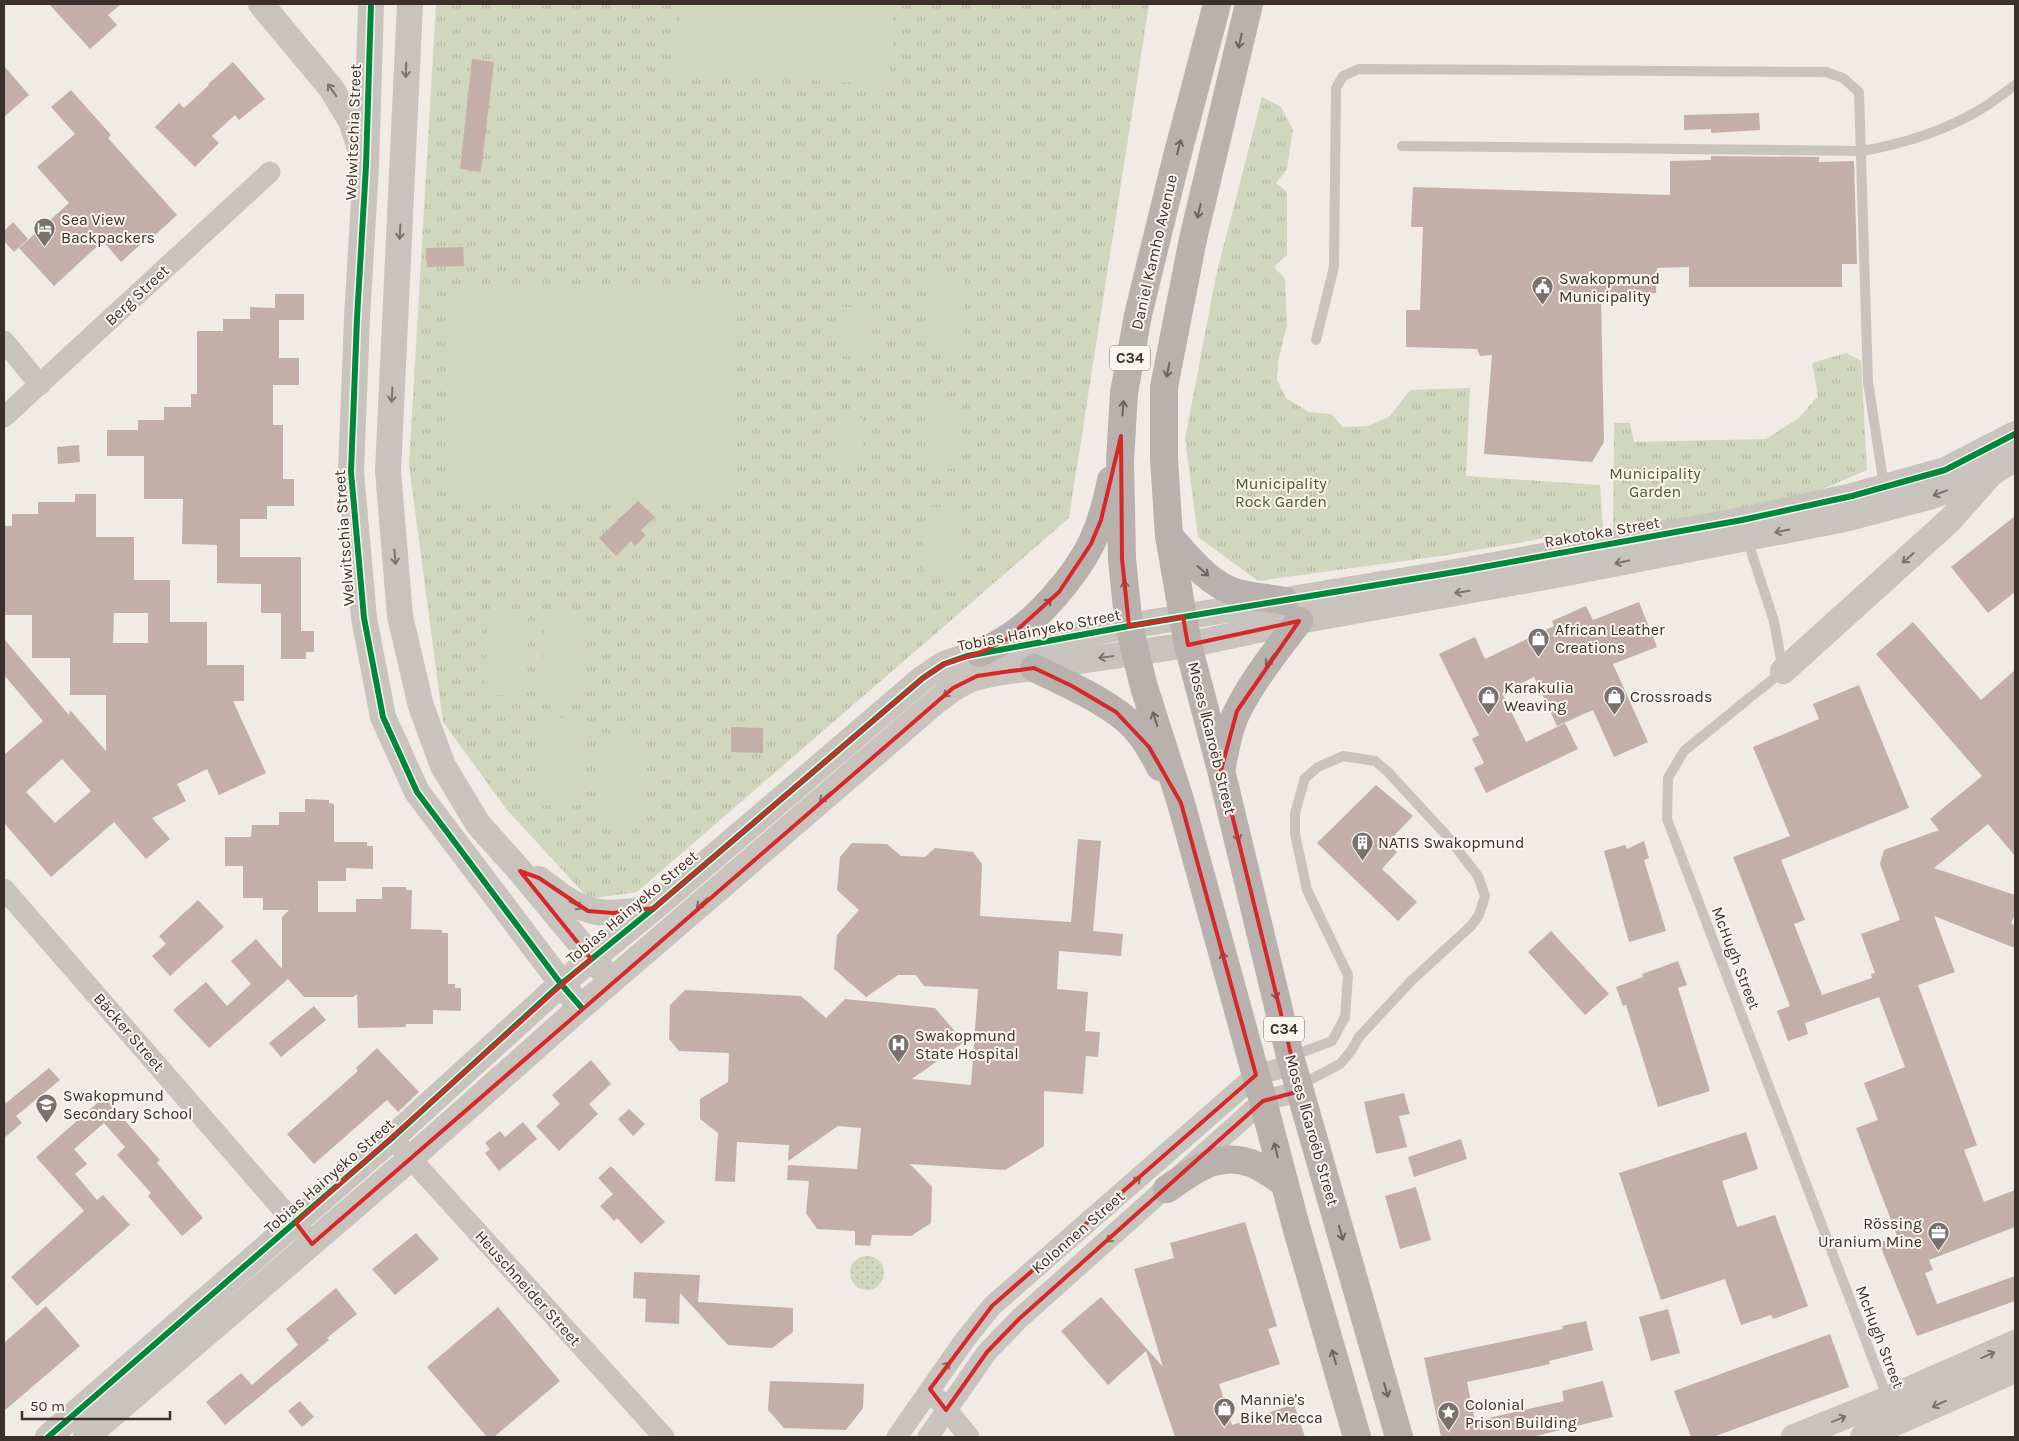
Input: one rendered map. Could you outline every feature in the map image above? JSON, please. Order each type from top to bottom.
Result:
[{"type":"main road","name":"Daniel Kamho Avenue","points":[[1136,653],[1129,626],[1122,559],[1121,436],[1124,393],[1138,315],[1217,4]]},
{"type":"main road","name":"C34","points":[[1183,617],[1169,536],[1164,459],[1164,387],[1193,239],[1249,4]]},
{"type":"main road","points":[[979,653],[1007,638],[1026,624],[1059,592],[1091,544],[1108,497],[1121,436]]},
{"type":"main road","points":[[1169,536],[1214,581],[1236,593],[1292,611],[1259,675],[1237,711],[1226,742],[1221,770]]},
{"type":"main road","name":"Moses ǁGaroëb Street","points":[[1183,617],[1188,645],[1296,1074],[1399,1437]]},
{"type":"main road","name":"C34","points":[[1136,653],[1144,687],[1181,803],[1284,1183],[1357,1437]]},
{"type":"main road","points":[[1034,668],[1116,712],[1134,727],[1149,748],[1181,803]]},
{"type":"main road","points":[[1167,1189],[1205,1163],[1221,1160],[1252,1163],[1284,1183]]},
{"type":"street","points":[[261,4],[331,88],[351,121],[366,166]]},
{"type":"street","name":"Welwitschia Street","points":[[371,4],[366,166],[357,318],[351,472],[364,618],[383,717],[417,792],[561,984],[581,1007]]},
{"type":"street","points":[[390,4],[408,40]]},
{"type":"street","points":[[410,4],[388,471],[400,616],[421,706],[443,766],[478,824],[612,980]]},
{"type":"street","name":"Berg Street","points":[[4,417],[270,172]]},
{"type":"street","points":[[4,341],[40,385]]},
{"type":"street","name":"Rakotoka Street","points":[[1183,617],[1292,611],[1567,573],[1747,538],[1885,498],[2015,434]]},
{"type":"street","name":"Rakotoka Street","points":[[1188,645],[1292,611],[1711,526],[1885,498],[1930,497],[1992,473],[2015,458]]},
{"type":"street","points":[[1783,671],[1950,520],[1992,473]]},
{"type":"street","name":"Tobias Hainyeko Street","points":[[48,1437],[296,1224],[561,984],[654,908],[923,678],[944,664],[979,653],[1183,617]]},
{"type":"street","name":"Tobias Hainyeko Street","points":[[86,1437],[312,1244],[612,980],[952,688],[977,676],[1188,645]]},
{"type":"street","points":[[520,871],[539,878],[566,899],[588,911],[613,913],[654,908]]},
{"type":"street","name":"Bäcker Street","points":[[4,889],[312,1244]]},
{"type":"street","name":"Kolonnen Street","points":[[897,1437],[964,1341],[992,1306],[1256,1075],[1296,1074]]},
{"type":"street","name":"Kolonnen Street","points":[[928,1437],[987,1352],[1019,1319],[1167,1189],[1263,1101],[1296,1074]]},
{"type":"street","name":"Heuschneider Street","points":[[392,1138],[664,1437]]},
{"type":"street","points":[[1863,1437],[1893,1411],[2015,1343]]},
{"type":"street","points":[[1794,1437],[1893,1411],[2015,1370]]},
{"type":"street","points":[[930,1389],[969,1437]]},
{"type":"lane","points":[[1316,340],[1334,267],[1336,224],[1336,88],[1342,76],[1359,69],[1826,72],[1843,78],[1860,92],[1868,382],[1885,498]]},
{"type":"lane","points":[[1402,146],[1862,151],[1897,145],[1951,124],[1981,109],[2015,85]]},
{"type":"lane","points":[[1747,538],[1774,622],[1783,671]]},
{"type":"lane","name":"McHugh Street","points":[[1783,671],[1684,751],[1668,778],[1667,819],[1893,1411]]},
{"type":"lane","points":[[1342,756],[1375,761],[1388,772],[1447,836],[1478,876],[1485,896],[1479,915],[1471,926],[1412,980],[1359,1038],[1340,1064],[1296,1074],[1332,1041],[1345,1017],[1348,976],[1307,890],[1295,834],[1295,813],[1305,778],[1318,767],[1342,756]]},
{"type":"highlighted area","points":[[1121,436],[1122,559],[1129,626],[1183,617],[1188,645],[1299,621],[1237,711],[1221,770],[1300,1091],[1263,1101],[1019,1319],[987,1352],[946,1410],[930,1389],[992,1306],[1256,1075],[1181,803],[1149,747],[1116,712],[1072,686],[1034,668],[977,676],[953,688],[312,1244],[296,1223],[591,959],[520,871],[539,878],[588,911],[613,913],[654,908],[923,678],[944,664],[979,653],[1007,639],[1059,592],[1091,544],[1101,520]]},
{"type":"green space","points":[[436,4],[1149,4],[1069,518],[637,892],[589,899],[507,810],[443,722],[409,465]]},
{"type":"green space","points":[[680,4],[895,4],[889,85],[675,71]]},
{"type":"green space","name":"Municipality Rock Garden","points":[[1262,97],[1281,107],[1293,130],[1287,169],[1276,183],[1287,192],[1287,255],[1274,267],[1285,279],[1287,325],[1278,361],[1277,380],[1286,398],[1309,412],[1331,414],[1343,427],[1369,426],[1390,416],[1410,390],[1470,388],[1466,476],[1600,485],[1603,528],[1448,555],[1258,581],[1198,537],[1185,439],[1216,276]]},
{"type":"green space","points":[[931,278],[964,279],[963,353],[929,352]]},
{"type":"green space","points":[[451,285],[736,288],[733,501],[449,498]]},
{"type":"green space","points":[[842,307],[865,307],[865,357],[841,356]]},
{"type":"green space","name":"Municipality Garden","points":[[1846,353],[1861,361],[1867,470],[1804,497],[1613,531],[1614,423],[1630,423],[1634,442],[1766,439],[1799,418],[1818,396],[1812,363]]},
{"type":"green space","points":[[929,397],[963,398],[961,469],[927,468]]},
{"type":"green space","points":[[840,418],[862,418],[862,466],[839,466]]},
{"type":"green space","points":[[925,507],[960,507],[958,579],[924,579]]},
{"type":"green space","points":[[544,614],[586,615],[584,698],[542,697]]},
{"type":"green space","points":[[487,615],[528,615],[527,696],[486,695]]},
{"type":"green space","points":[[542,718],[585,718],[585,805],[542,805]]},
{"type":"green space","points":[[602,733],[643,734],[641,821],[600,821]]},
{"type":"green space","points":[[867,1256],[874,1257],[879,1261],[883,1266],[883,1280],[879,1285],[874,1289],[867,1290],[860,1289],[855,1285],[851,1280],[850,1273],[851,1266],[855,1261],[860,1257]]},
{"type":"building","points":[[49,4],[121,4],[108,15],[117,25],[90,49]]},
{"type":"building","points":[[472,59],[494,62],[481,172],[460,169]]},
{"type":"building","points":[[233,62],[265,99],[239,120],[235,115],[212,136],[219,143],[195,167],[155,127],[179,103],[184,108]]},
{"type":"building","points":[[4,66],[29,95],[4,117]]},
{"type":"building","points":[[71,90],[111,135],[108,138],[177,215],[155,235],[153,233],[121,262],[103,241],[54,286],[19,248],[69,203],[37,167],[75,134],[51,107]]},
{"type":"building","points":[[1759,113],[1760,130],[1711,133],[1711,129],[1684,130],[1684,115]]},
{"type":"building","points":[[1711,156],[1819,157],[1819,162],[1854,161],[1857,264],[1842,264],[1842,287],[1689,287],[1689,267],[1657,268],[1656,293],[1601,299],[1604,442],[1592,462],[1484,454],[1492,355],[1480,356],[1477,349],[1406,347],[1406,310],[1420,310],[1423,227],[1411,227],[1413,187],[1670,195],[1670,161],[1711,160]]},
{"type":"building","points":[[13,222],[28,239],[14,252],[4,241],[4,231]]},
{"type":"building","points":[[463,247],[464,266],[427,267],[426,248]]},
{"type":"building","points":[[275,294],[304,294],[304,320],[279,320],[279,358],[299,358],[299,385],[273,385],[273,425],[283,425],[283,479],[294,479],[294,506],[267,506],[267,519],[240,519],[240,557],[301,557],[301,631],[314,631],[314,652],[306,652],[306,659],[281,659],[281,613],[261,613],[261,584],[217,583],[217,545],[182,544],[183,499],[144,499],[144,456],[107,456],[107,430],[138,430],[138,420],[164,420],[164,407],[191,407],[191,394],[197,394],[197,331],[223,331],[223,319],[250,319],[250,307],[275,308]]},
{"type":"building","points":[[79,445],[80,462],[58,464],[57,447]]},
{"type":"building","points":[[75,494],[96,494],[96,537],[134,537],[134,580],[170,580],[170,622],[207,622],[207,665],[244,665],[244,701],[233,701],[266,773],[219,795],[207,769],[177,784],[186,801],[152,818],[170,839],[146,859],[114,822],[51,877],[4,823],[4,755],[43,721],[4,675],[4,639],[69,715],[70,710],[106,751],[106,695],[70,695],[70,658],[32,658],[32,615],[4,615],[4,526],[12,526],[12,514],[38,514],[38,502],[75,502]],"holes":[[[114,613],[148,613],[148,643],[113,643]],[[62,759],[91,791],[55,823],[26,792]]]},
{"type":"building","points":[[638,501],[655,517],[641,530],[646,535],[635,546],[631,541],[616,556],[599,538]]},
{"type":"building","points":[[2015,516],[2015,592],[1988,613],[1951,567]]},
{"type":"building","points":[[1639,602],[1657,647],[1613,664],[1648,742],[1614,757],[1593,710],[1557,726],[1534,677],[1502,693],[1526,742],[1565,723],[1578,749],[1486,793],[1474,768],[1484,763],[1472,739],[1479,735],[1439,654],[1475,637],[1485,659],[1554,626],[1552,621],[1586,606],[1593,620]]},
{"type":"building","points":[[1913,622],[1981,700],[2015,670],[2015,856],[1988,824],[1934,868],[2015,895],[2015,913],[2011,924],[2015,925],[2015,948],[1934,916],[1955,972],[1918,985],[1977,1145],[1964,1150],[1984,1202],[2015,1190],[2015,1227],[1929,1260],[1933,1270],[1925,1273],[1937,1304],[2015,1276],[2015,1301],[1917,1336],[1879,1243],[1897,1236],[1856,1128],[1878,1120],[1864,1083],[1905,1067],[1879,997],[1805,1023],[1808,1034],[1788,1041],[1777,1011],[1790,1006],[1733,857],[1790,836],[1753,747],[1819,719],[1813,704],[1859,685],[1909,808],[1781,860],[1805,920],[1794,924],[1822,995],[1872,978],[1871,974],[1875,973],[1861,934],[1900,920],[1880,864],[1884,850],[1939,830],[1930,819],[1982,776],[1876,654]]},
{"type":"building","points":[[731,727],[763,728],[763,753],[731,752]]},
{"type":"building","name":"NATIS Swakopmund","points":[[1376,785],[1413,816],[1387,843],[1397,852],[1382,869],[1417,902],[1398,921],[1317,843]]},
{"type":"building","points":[[305,799],[329,800],[329,803],[334,804],[334,842],[367,842],[367,846],[373,846],[373,869],[346,868],[346,881],[318,881],[318,912],[356,912],[356,899],[382,899],[382,887],[406,887],[406,890],[412,890],[411,929],[442,930],[442,933],[448,933],[448,984],[455,984],[455,988],[461,988],[461,1011],[433,1010],[433,1024],[406,1024],[406,1027],[358,1028],[357,994],[353,997],[304,997],[288,979],[209,1048],[173,1010],[206,982],[227,1006],[251,984],[231,961],[256,939],[282,969],[282,917],[289,910],[263,910],[263,898],[243,898],[243,866],[225,866],[225,837],[251,837],[252,825],[279,825],[279,812],[305,812]]},
{"type":"building","points":[[1078,839],[1101,841],[1093,931],[1123,934],[1121,956],[1059,951],[1057,989],[1088,992],[1085,1031],[1100,1032],[1098,1057],[1086,1056],[1083,1094],[1044,1091],[1044,1146],[1005,1170],[910,1164],[932,1187],[931,1223],[911,1236],[872,1235],[870,1246],[855,1245],[855,1231],[817,1229],[806,1213],[809,1181],[787,1180],[788,1165],[857,1169],[861,1128],[838,1126],[788,1161],[789,1145],[737,1142],[735,1182],[715,1181],[718,1133],[700,1119],[700,1099],[728,1082],[729,1053],[679,1051],[669,1039],[670,1005],[685,990],[801,996],[826,1018],[845,999],[935,1008],[964,1042],[912,1079],[971,1085],[978,989],[924,986],[916,975],[898,975],[866,997],[834,969],[837,935],[859,910],[837,890],[840,857],[852,843],[887,844],[901,856],[925,857],[935,848],[973,852],[982,864],[980,916],[1071,922]]},
{"type":"building","points":[[1644,841],[1649,858],[1644,860],[1666,931],[1629,942],[1604,851],[1625,845],[1627,849]]},
{"type":"building","points":[[198,900],[224,927],[170,976],[152,956],[166,944],[159,936]]},
{"type":"building","points":[[1551,931],[1609,994],[1585,1015],[1528,952]]},
{"type":"building","points":[[1678,961],[1687,985],[1678,988],[1710,1091],[1658,1107],[1626,1005],[1623,1006],[1616,987],[1643,977],[1642,974]]},
{"type":"building","points":[[314,1006],[326,1020],[281,1057],[269,1043]]},
{"type":"building","points":[[377,1048],[419,1092],[398,1112],[387,1100],[314,1164],[287,1134],[358,1071],[356,1068]]},
{"type":"building","points":[[591,1060],[611,1084],[589,1104],[598,1114],[559,1151],[536,1126],[560,1104],[552,1095]]},
{"type":"building","points":[[49,1068],[60,1080],[16,1116],[22,1123],[4,1138],[4,1101],[6,1103]]},
{"type":"building","points":[[1404,1093],[1410,1114],[1399,1116],[1407,1147],[1376,1154],[1364,1102]]},
{"type":"building","points":[[104,1097],[160,1160],[157,1163],[203,1218],[182,1236],[148,1196],[151,1193],[117,1155],[125,1147],[104,1123],[74,1149],[87,1164],[75,1174],[97,1200],[103,1195],[130,1225],[37,1306],[11,1277],[84,1211],[36,1157]]},
{"type":"building","points":[[629,1109],[645,1124],[633,1136],[618,1119]]},
{"type":"building","points":[[523,1122],[537,1139],[499,1171],[485,1153],[490,1149],[485,1143],[500,1131],[505,1137]]},
{"type":"building","points":[[1746,1132],[1758,1169],[1722,1181],[1737,1227],[1775,1215],[1808,1306],[1773,1319],[1771,1315],[1741,1325],[1725,1279],[1661,1300],[1619,1173]]},
{"type":"building","points":[[1461,1139],[1467,1159],[1414,1177],[1408,1157]]},
{"type":"building","points":[[611,1166],[665,1222],[641,1244],[617,1218],[614,1221],[600,1206],[613,1194],[598,1178]]},
{"type":"building","points":[[1416,1187],[1431,1240],[1400,1249],[1385,1196]]},
{"type":"building","points":[[1245,1222],[1277,1326],[1268,1329],[1280,1364],[1219,1384],[1232,1425],[1294,1404],[1305,1437],[1175,1437],[1146,1351],[1108,1385],[1061,1331],[1101,1297],[1163,1367],[1134,1269],[1174,1258],[1170,1243]]},
{"type":"building","points":[[416,1233],[439,1259],[395,1295],[372,1269]]},
{"type":"building","points":[[634,1272],[700,1275],[698,1302],[793,1308],[793,1332],[772,1348],[728,1345],[680,1293],[679,1324],[645,1322],[646,1299],[633,1298]]},
{"type":"building","points":[[336,1288],[357,1314],[327,1338],[329,1340],[225,1425],[206,1402],[241,1373],[252,1385],[298,1345],[286,1329]]},
{"type":"building","points":[[46,1306],[80,1346],[4,1411],[4,1343]]},
{"type":"building","points":[[498,1307],[560,1381],[494,1437],[487,1437],[427,1367]]},
{"type":"building","points":[[1668,1309],[1680,1353],[1651,1361],[1639,1317]]},
{"type":"building","points":[[1586,1321],[1593,1350],[1549,1361],[1550,1364],[1467,1382],[1475,1421],[1564,1401],[1562,1391],[1603,1381],[1613,1417],[1532,1437],[1441,1437],[1424,1358],[1563,1329],[1562,1326]]},
{"type":"building","points":[[1830,1334],[1849,1387],[1713,1437],[1691,1437],[1674,1391]]},
{"type":"building","points":[[770,1381],[864,1384],[863,1408],[846,1430],[784,1428],[768,1410]]},
{"type":"building","points":[[300,1401],[314,1417],[302,1427],[288,1411]]},
{"type":"cycle path","points":[[371,4],[366,166],[357,318],[351,472],[364,618],[383,717],[417,792],[561,984],[581,1007]]},
{"type":"cycle path","points":[[48,1437],[392,1138],[561,984],[654,908],[923,678],[944,664],[967,656],[1129,626],[1461,571],[1742,520],[1852,496],[1945,470],[2015,434]]},
{"type":"place","name":"Sea View Backpackers","points":[[45,247]]},
{"type":"place","name":"Swakopmund Municipality","points":[[1543,306]]},
{"type":"place","name":"African Leather Creations","points":[[1539,657]]},
{"type":"place","name":"Karakulia Weaving","points":[[1488,715]]},
{"type":"place","name":"Crossroads","points":[[1614,715]]},
{"type":"place","name":"NATIS Swakopmund","points":[[1362,861]]},
{"type":"place","name":"Swakopmund State Hospital","points":[[899,1063]]},
{"type":"place","name":"Swakopmund Secondary School","points":[[47,1123]]},
{"type":"place","name":"Rössing Uranium Mine","points":[[1938,1251]]},
{"type":"place","name":"Mannie's Bike Mecca","points":[[1224,1427]]},
{"type":"place","name":"Colonial Prison Building","points":[[1449,1432]]}]
